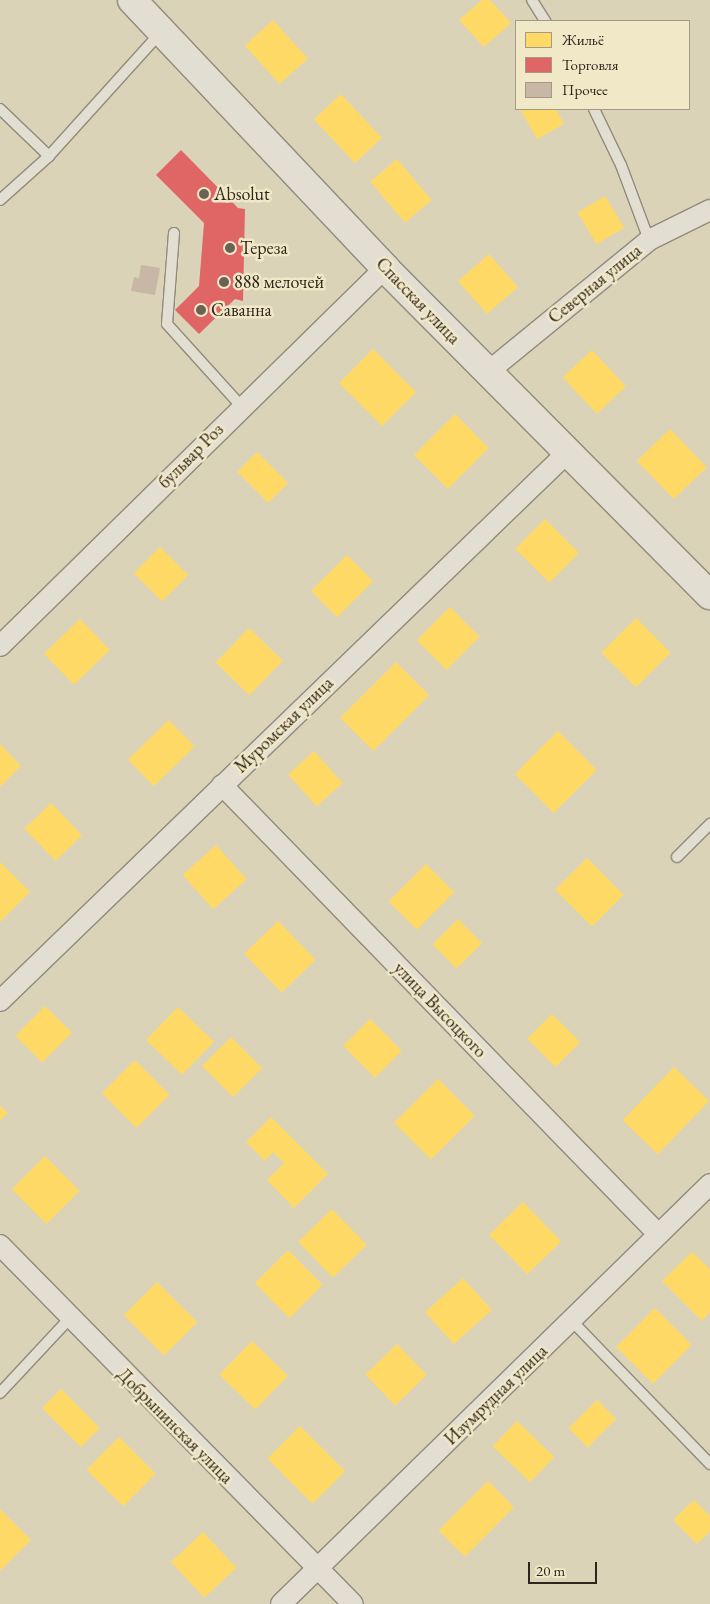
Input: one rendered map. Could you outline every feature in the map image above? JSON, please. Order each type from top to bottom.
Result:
[{"type":"street","name":"Спасская улица","points":[[132,0],[163,30],[385,268],[569,451],[710,595]]},
{"type":"street","name":"Северная улица","points":[[488,372],[649,240],[710,210]]},
{"type":"street","name":"бульвар Роз","points":[[0,646],[241,406],[385,268]]},
{"type":"street","name":"Муромская улица","points":[[0,1001],[569,451]]},
{"type":"street","name":"улица Высоцкого","points":[[222,785],[658,1234]]},
{"type":"street","name":"Изумрудная улица","points":[[281,1604],[572,1322],[710,1184]]},
{"type":"street","name":"Добрынинская улица","points":[[0,1246],[69,1319],[353,1604]]},
{"type":"lane","points":[[532,0],[544,20]]},
{"type":"lane","points":[[0,200],[49,156],[163,30]]},
{"type":"lane","points":[[0,109],[49,156]]},
{"type":"lane","points":[[594,110],[621,165],[649,240]]},
{"type":"lane","points":[[174,233],[167,324],[241,406]]},
{"type":"lane","points":[[677,857],[710,824]]},
{"type":"lane","points":[[0,1393],[69,1319]]},
{"type":"lane","points":[[572,1322],[710,1464]]},
{"type":"building: Жильё","points":[[482,0],[490,0],[511,23],[484,47],[459,20]]},
{"type":"building: Жильё","points":[[273,20],[308,59],[280,84],[245,45]]},
{"type":"building: Жильё","points":[[341,94],[382,138],[355,163],[314,119]]},
{"type":"building: Жильё","points":[[521,110],[557,110],[564,124],[537,139]]},
{"type":"building: Жильё","points":[[397,159],[432,200],[405,223],[370,181]]},
{"type":"building: Жильё","points":[[605,196],[624,228],[597,244],[578,212]]},
{"type":"building: Жильё","points":[[489,254],[518,287],[487,314],[458,281]]},
{"type":"building: Жильё","points":[[373,349],[416,392],[382,426],[339,383]]},
{"type":"building: Жильё","points":[[592,350],[626,387],[597,414],[563,377]]},
{"type":"building: Жильё","points":[[455,414],[489,448],[448,489],[414,455]]},
{"type":"building: Жильё","points":[[670,429],[707,467],[674,499],[637,461]]},
{"type":"building: Жильё","points":[[257,452],[288,483],[268,503],[237,472]]},
{"type":"building: Жильё","points":[[545,519],[579,553],[549,583],[515,549]]},
{"type":"building: Жильё","points":[[160,547],[188,575],[162,601],[134,573]]},
{"type":"building: Жильё","points":[[347,555],[373,581],[337,617],[311,591]]},
{"type":"building: Жильё","points":[[450,607],[480,637],[446,670],[417,640]]},
{"type":"building: Жильё","points":[[636,618],[671,653],[636,687],[601,653]]},
{"type":"building: Жильё","points":[[80,619],[110,650],[74,685],[44,654]]},
{"type":"building: Жильё","points":[[249,628],[283,661],[249,695],[216,663]]},
{"type":"building: Жильё","points":[[396,662],[429,695],[373,751],[340,718]]},
{"type":"building: Жильё","points":[[169,720],[195,747],[154,786],[128,760]]},
{"type":"building: Жильё","points":[[558,731],[597,770],[554,813],[515,774]]},
{"type":"building: Жильё","points":[[0,744],[21,766],[0,787]]},
{"type":"building: Жильё","points":[[314,751],[343,783],[317,806],[288,774]]},
{"type":"building: Жильё","points":[[51,803],[82,835],[56,861],[24,829]]},
{"type":"building: Жильё","points":[[216,845],[247,879],[213,909],[183,875]]},
{"type":"building: Жильё","points":[[587,858],[624,895],[592,927],[555,890]]},
{"type":"building: Жильё","points":[[0,862],[30,892],[0,922]]},
{"type":"building: Жильё","points":[[426,864],[454,892],[417,930],[389,901]]},
{"type":"building: Жильё","points":[[458,919],[482,943],[457,968],[433,944]]},
{"type":"building: Жильё","points":[[278,921],[316,960],[282,992],[244,954]]},
{"type":"building: Жильё","points":[[45,1006],[72,1033],[42,1063],[15,1036]]},
{"type":"building: Жильё","points":[[178,1007],[214,1042],[182,1075],[146,1040]]},
{"type":"building: Жильё","points":[[552,1014],[580,1042],[556,1067],[527,1039]]},
{"type":"building: Жильё","points":[[370,1019],[402,1051],[375,1078],[343,1046]]},
{"type":"building: Жильё","points":[[231,1037],[262,1068],[233,1097],[202,1066]]},
{"type":"building: Жильё","points":[[135,1060],[170,1095],[136,1128],[102,1093]]},
{"type":"building: Жильё","points":[[674,1067],[709,1101],[658,1154],[623,1120]]},
{"type":"building: Жильё","points":[[438,1079],[475,1116],[431,1160],[394,1123]]},
{"type":"building: Жильё","points":[[0,1106],[8,1113],[0,1121]]},
{"type":"building: Жильё","points":[[271,1117],[328,1174],[294,1208],[267,1180],[284,1163],[273,1152],[265,1161],[246,1142]]},
{"type":"building: Жильё","points":[[45,1156],[80,1191],[46,1224],[12,1189]]},
{"type":"building: Жильё","points":[[523,1202],[561,1242],[527,1274],[489,1235]]},
{"type":"building: Жильё","points":[[332,1209],[367,1245],[333,1278],[298,1242]]},
{"type":"building: Жильё","points":[[288,1250],[323,1285],[289,1318],[255,1283]]},
{"type":"building: Жильё","points":[[692,1252],[710,1269],[710,1312],[702,1321],[662,1281]]},
{"type":"building: Жильё","points":[[463,1278],[492,1310],[454,1344],[425,1312]]},
{"type":"building: Жильё","points":[[157,1282],[197,1322],[164,1356],[124,1315]]},
{"type":"building: Жильё","points":[[655,1308],[692,1345],[653,1384],[616,1347]]},
{"type":"building: Жильё","points":[[252,1341],[288,1376],[255,1410],[219,1375]]},
{"type":"building: Жильё","points":[[397,1344],[427,1375],[395,1405],[365,1375]]},
{"type":"building: Жильё","points":[[61,1389],[100,1428],[81,1447],[42,1408]]},
{"type":"building: Жильё","points":[[597,1400],[616,1419],[588,1447],[569,1428]]},
{"type":"building: Жильё","points":[[517,1421],[554,1457],[530,1482],[493,1446]]},
{"type":"building: Жильё","points":[[300,1426],[345,1471],[313,1504],[267,1459]]},
{"type":"building: Жильё","points":[[119,1437],[156,1474],[123,1506],[86,1470]]},
{"type":"building: Жильё","points":[[488,1481],[514,1507],[465,1557],[439,1530]]},
{"type":"building: Жильё","points":[[694,1500],[710,1516],[710,1531],[697,1544],[673,1520]]},
{"type":"building: Жильё","points":[[0,1509],[31,1540],[0,1571]]},
{"type":"building: Жильё","points":[[203,1532],[236,1568],[204,1598],[171,1562]]},
{"type":"building: Торговля","points":[[181,150],[238,208],[245,209],[243,301],[235,299],[199,334],[175,310],[199,286],[204,223],[156,175]]},
{"type":"building: Прочее","points":[[141,265],[160,268],[155,295],[131,291],[134,277],[139,278]]},
{"type":"place","name":"Absolut","points":[[204,194]]},
{"type":"place","name":"Тереза","points":[[230,248]]},
{"type":"place","name":"888 мелочей","points":[[224,282]]},
{"type":"place","name":"Саванна","points":[[201,310]]}]
